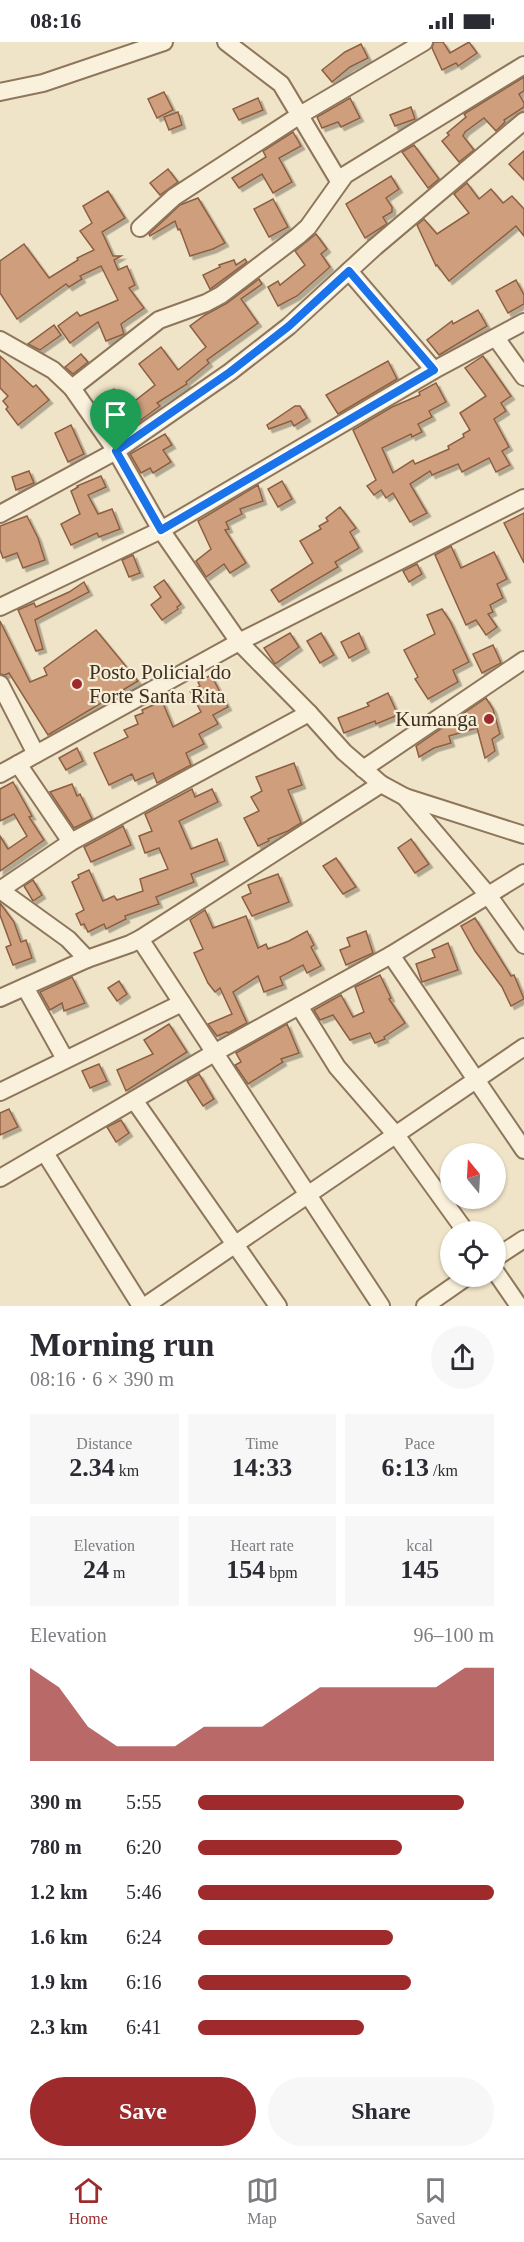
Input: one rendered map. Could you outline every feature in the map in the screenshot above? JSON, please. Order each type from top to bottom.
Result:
[{"type":"street","points":[[0,92],[43,83],[165,42]]},
{"type":"street","points":[[226,42],[281,84],[339,181]]},
{"type":"street","points":[[140,228],[174,197],[300,115],[424,42]]},
{"type":"street","points":[[72,388],[159,320],[207,303],[221,295],[298,236],[345,176],[524,65]]},
{"type":"street","points":[[0,514],[116,451],[230,372],[289,326],[349,271],[524,121]]},
{"type":"street","points":[[349,271],[434,370]]},
{"type":"street","points":[[0,607],[161,530],[434,370],[524,322]]},
{"type":"street","points":[[496,338],[524,378]]},
{"type":"street","points":[[1,342],[53,370],[72,388],[116,451],[161,530],[239,642],[363,770],[381,784],[405,797],[524,835]]},
{"type":"street","points":[[0,774],[239,642],[524,498]]},
{"type":"street","points":[[363,770],[524,660]]},
{"type":"street","points":[[0,684],[36,754]]},
{"type":"street","points":[[87,959],[68,939],[0,890],[71,842],[309,713]]},
{"type":"street","points":[[18,764],[71,842]]},
{"type":"street","points":[[0,999],[87,959],[140,939],[381,784]]},
{"type":"street","points":[[405,797],[488,895],[524,945]]},
{"type":"street","points":[[0,1178],[213,1053],[391,955],[524,873]]},
{"type":"street","points":[[140,939],[381,1306]]},
{"type":"street","points":[[391,955],[524,1150]]},
{"type":"street","points":[[25,987],[64,1059]]},
{"type":"street","points":[[0,1092],[182,1003]]},
{"type":"street","points":[[298,1006],[337,1067],[396,1135],[458,1221]]},
{"type":"street","points":[[45,1153],[143,1306],[524,1047]]},
{"type":"street","points":[[134,1100],[278,1306]]},
{"type":"street","points":[[506,1251],[524,1239]]},
{"type":"street","points":[[425,1306],[452,1287]]},
{"type":"street","points":[[506,1287],[519,1306]]},
{"type":"building","points":[[434,42],[443,42],[450,53],[469,42],[477,53],[458,66],[456,63],[442,70],[432,48]]},
{"type":"building","points":[[361,44],[368,58],[350,67],[332,82],[322,70],[345,52]]},
{"type":"building","points":[[524,77],[524,91],[519,94],[524,107],[504,120],[505,122],[496,131],[484,118],[465,132],[463,136],[474,150],[459,162],[442,141],[449,135],[447,133],[466,117],[464,114]]},
{"type":"building","points":[[164,92],[173,110],[157,118],[148,99]]},
{"type":"building","points":[[258,98],[263,110],[239,120],[233,109]]},
{"type":"building","points":[[350,98],[360,118],[341,127],[338,122],[322,128],[317,117]]},
{"type":"building","points":[[411,107],[415,119],[395,126],[390,115]]},
{"type":"building","points":[[178,112],[182,125],[169,130],[164,117]]},
{"type":"building","points":[[293,132],[301,146],[279,158],[292,182],[273,193],[262,174],[239,188],[232,178],[266,157],[263,151]]},
{"type":"building","points":[[414,145],[439,179],[428,188],[402,152]]},
{"type":"building","points":[[524,151],[524,180],[509,164]]},
{"type":"building","points":[[168,169],[178,182],[160,195],[150,183]]},
{"type":"building","points":[[391,176],[399,189],[386,198],[392,207],[392,212],[383,217],[387,224],[365,238],[346,204]]},
{"type":"building","points":[[467,183],[479,199],[491,189],[503,203],[512,196],[524,209],[524,236],[516,226],[449,281],[436,266],[417,225],[424,219],[437,234],[469,213],[454,194]]},
{"type":"building","points":[[108,191],[125,218],[102,232],[113,256],[121,256],[114,260],[118,270],[127,266],[135,285],[129,288],[144,308],[121,324],[124,334],[106,341],[98,322],[70,343],[58,326],[77,312],[80,316],[118,300],[101,266],[80,276],[82,279],[69,287],[66,284],[17,319],[0,293],[0,261],[24,244],[49,278],[78,260],[77,258],[94,250],[80,231],[92,223],[83,206]]},
{"type":"building","points":[[198,198],[225,243],[190,256],[175,221],[150,236],[149,234],[180,205]]},
{"type":"building","points":[[273,199],[288,227],[269,237],[254,209]]},
{"type":"building","points":[[316,234],[327,249],[321,254],[330,267],[297,296],[278,306],[268,287],[278,281],[280,285],[305,265],[295,251]]},
{"type":"building","points":[[245,259],[247,262],[210,289],[203,275],[220,267],[219,265],[234,260],[236,265]]},
{"type":"building","points":[[259,279],[262,284],[241,299],[258,323],[207,360],[209,363],[186,382],[187,384],[157,403],[160,406],[119,436],[95,402],[114,389],[127,407],[155,385],[139,364],[161,347],[178,370],[206,347],[190,326],[227,303]]},
{"type":"building","points":[[516,280],[524,295],[524,304],[508,313],[496,291]]},
{"type":"building","points":[[478,310],[487,326],[439,355],[427,340],[452,321],[453,324]]},
{"type":"building","points":[[54,325],[61,335],[40,350],[28,344]]},
{"type":"building","points":[[81,354],[88,362],[73,374],[65,367]]},
{"type":"building","points":[[0,356],[33,387],[36,385],[49,400],[18,425],[3,401],[8,396],[0,388]]},
{"type":"building","points":[[483,356],[511,396],[501,403],[506,411],[494,419],[509,447],[502,451],[510,465],[496,472],[489,458],[462,472],[458,464],[432,475],[430,471],[410,484],[427,513],[410,522],[393,493],[386,498],[381,490],[374,495],[367,486],[376,480],[353,430],[392,407],[420,395],[419,392],[436,383],[446,402],[429,411],[432,417],[418,424],[422,432],[412,437],[411,434],[382,448],[393,473],[413,460],[415,464],[449,449],[448,446],[464,437],[463,434],[470,430],[460,413],[486,396],[465,368]]},
{"type":"building","points":[[388,361],[397,379],[338,414],[326,395]]},
{"type":"building","points":[[295,406],[300,406],[307,418],[294,426],[291,421],[269,429],[267,425]]},
{"type":"building","points":[[71,425],[84,454],[68,462],[55,433]]},
{"type":"building","points":[[165,434],[172,445],[163,450],[171,462],[153,473],[150,468],[141,473],[130,454]]},
{"type":"building","points":[[29,471],[34,483],[16,490],[12,477]]},
{"type":"building","points":[[101,476],[106,487],[88,495],[98,514],[112,509],[120,529],[99,537],[97,533],[71,545],[61,524],[80,514],[71,491]]},
{"type":"building","points":[[282,481],[292,499],[278,507],[268,489]]},
{"type":"building","points":[[258,485],[263,501],[240,509],[242,514],[226,522],[229,529],[225,530],[246,563],[230,573],[224,564],[206,577],[196,561],[211,549],[198,521]]},
{"type":"building","points":[[340,507],[356,528],[350,532],[359,548],[335,562],[338,567],[279,602],[271,590],[313,563],[300,541],[321,529],[319,526],[328,521],[326,518]]},
{"type":"building","points":[[524,513],[524,563],[504,523]]},
{"type":"building","points":[[27,516],[38,538],[45,560],[23,568],[17,553],[3,558],[0,550],[0,526]]},
{"type":"building","points":[[451,546],[461,568],[494,552],[507,579],[497,584],[503,598],[490,605],[493,612],[488,614],[497,627],[486,635],[476,620],[466,625],[435,555]]},
{"type":"building","points":[[133,555],[140,573],[129,577],[122,560]]},
{"type":"building","points":[[417,564],[422,574],[409,582],[403,571]]},
{"type":"building","points":[[164,580],[181,604],[177,607],[178,609],[162,620],[151,605],[161,597],[154,587]]},
{"type":"building","points":[[84,582],[89,592],[35,620],[43,649],[36,651],[18,610],[34,603],[36,607],[69,592]]},
{"type":"building","points":[[442,609],[469,662],[453,670],[458,682],[428,699],[415,679],[418,677],[404,650],[435,634],[427,615]]},
{"type":"building","name":"Posto Policial do Forte Santa Rita","points":[[0,621],[30,682],[47,675],[44,668],[96,630],[138,681],[48,735],[9,673],[0,674]]},
{"type":"building","points":[[290,633],[299,647],[275,664],[264,648]]},
{"type":"building","points":[[321,633],[334,655],[320,663],[307,641]]},
{"type":"building","points":[[359,633],[366,649],[349,658],[341,642]]},
{"type":"building","points":[[493,645],[501,663],[482,673],[473,654]]},
{"type":"building","points":[[211,675],[228,707],[213,715],[218,724],[199,734],[204,744],[186,753],[191,765],[157,783],[153,773],[135,781],[132,774],[109,785],[94,753],[128,737],[124,730],[138,724],[135,716],[143,713],[142,710],[162,701],[173,727],[201,712],[190,691],[200,686],[198,682]]},
{"type":"building","points":[[388,693],[398,715],[344,733],[338,718],[369,706],[367,703]]},
{"type":"building","points":[[486,698],[493,709],[500,734],[492,739],[495,751],[485,758],[477,728],[449,736],[451,743],[434,748],[419,757],[416,746]]},
{"type":"building","points":[[77,748],[83,761],[66,770],[59,758]]},
{"type":"building","points":[[294,763],[302,785],[288,790],[301,823],[258,846],[244,818],[259,811],[251,797],[262,791],[256,777]]},
{"type":"building","points":[[13,782],[32,816],[29,817],[44,840],[0,871],[0,836],[8,849],[27,836],[14,814],[0,821],[0,789]]},
{"type":"building","points":[[72,784],[77,796],[80,794],[92,819],[74,828],[50,792]]},
{"type":"building","points":[[192,789],[195,797],[212,789],[218,802],[179,821],[191,849],[217,839],[225,861],[191,874],[194,882],[156,897],[159,904],[125,916],[126,919],[106,929],[104,924],[88,932],[84,924],[81,925],[76,914],[84,910],[72,882],[79,878],[78,875],[89,870],[103,901],[114,896],[117,900],[143,891],[140,879],[168,869],[159,848],[145,853],[139,836],[152,831],[145,814]]},
{"type":"building","points":[[123,826],[131,845],[91,862],[84,847]]},
{"type":"building","points":[[411,839],[429,864],[415,873],[398,848]]},
{"type":"building","points":[[336,858],[356,887],[343,894],[323,866]]},
{"type":"building","points":[[278,874],[289,902],[252,916],[242,897],[251,893],[248,885]]},
{"type":"building","points":[[33,880],[42,895],[33,901],[24,886]]},
{"type":"building","points":[[0,903],[14,922],[21,942],[26,940],[32,958],[13,965],[6,947],[11,945],[0,915]]},
{"type":"building","points":[[205,910],[213,928],[246,916],[258,948],[266,944],[268,949],[307,931],[314,945],[311,947],[321,966],[307,973],[303,965],[280,977],[283,985],[264,992],[258,976],[233,992],[247,1023],[217,1036],[208,1024],[232,1014],[220,988],[215,992],[208,983],[194,953],[203,949],[190,920]]},
{"type":"building","points":[[475,918],[511,976],[514,975],[524,999],[511,1006],[502,987],[475,951],[461,926]]},
{"type":"building","points":[[366,931],[373,953],[346,965],[340,950],[350,946],[347,938]]},
{"type":"building","points":[[448,943],[458,970],[422,982],[416,964],[435,957],[432,950]]},
{"type":"building","points":[[380,975],[391,998],[389,999],[405,1023],[384,1037],[385,1039],[375,1043],[370,1033],[350,1040],[333,1015],[320,1020],[314,1010],[341,995],[353,1017],[364,1012],[355,987]]},
{"type":"building","points":[[72,977],[85,1003],[64,1011],[62,1003],[50,1010],[40,992]]},
{"type":"building","points":[[119,981],[127,994],[117,1001],[108,988]]},
{"type":"building","points":[[169,1024],[187,1052],[126,1091],[117,1070],[153,1054],[144,1040]]},
{"type":"building","points":[[287,1024],[299,1053],[281,1059],[283,1062],[248,1084],[235,1065],[241,1062],[236,1053]]},
{"type":"building","points":[[99,1064],[107,1081],[90,1088],[82,1071]]},
{"type":"building","points":[[199,1074],[214,1099],[203,1106],[187,1081]]},
{"type":"building","points":[[9,1109],[18,1127],[0,1135],[0,1113]]},
{"type":"building","points":[[121,1120],[129,1133],[116,1142],[107,1127]]},
{"type":"place","name":"Posto Policial do Forte Santa Rita","points":[[77,684]]},
{"type":"place","name":"Kumanga","points":[[489,719]]},
{"type":"route","points":[[349,271],[434,370],[161,530],[116,451],[230,372],[289,326],[349,271]]}]
